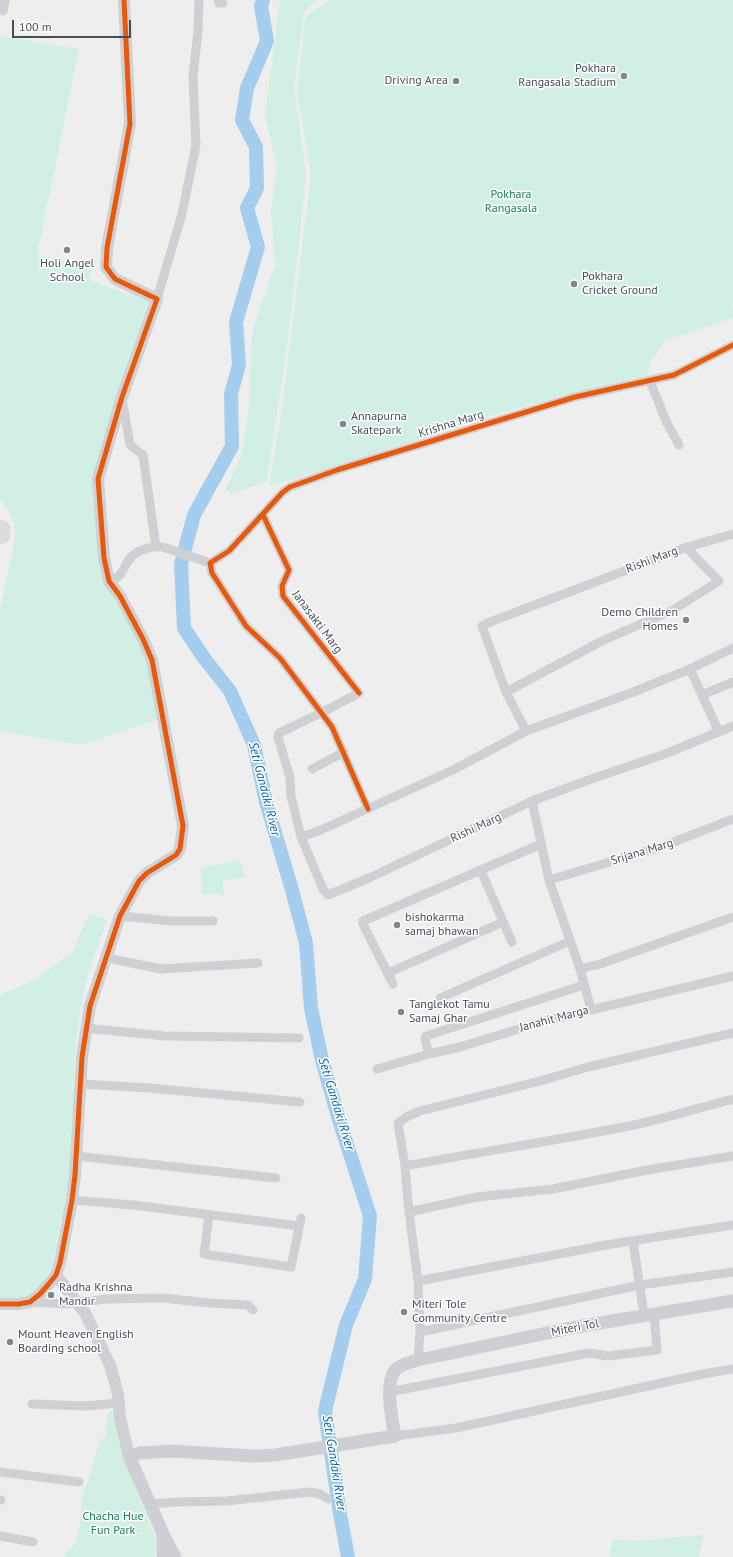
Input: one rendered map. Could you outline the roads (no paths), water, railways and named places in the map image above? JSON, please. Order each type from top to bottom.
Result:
[{"type":"main road","name":"Miteri Tol","points":[[389,1392],[391,1379],[395,1370],[404,1364],[418,1360],[576,1327],[733,1301]]},
{"type":"main road","points":[[175,1557],[163,1534],[129,1456],[154,1451],[253,1456],[275,1455],[395,1436],[389,1392]]},
{"type":"main road","points":[[163,1534],[163,1557]]},
{"type":"street","points":[[3,11],[5,0]]},
{"type":"street","points":[[124,0],[130,124],[106,267],[115,280],[157,299]]},
{"type":"street","points":[[30,1302],[40,1294],[56,1275],[60,1264],[72,1200],[80,1084],[86,1026],[90,1006],[120,916],[139,881],[147,873],[176,855],[180,849],[183,826],[152,660],[140,633],[120,596],[109,581],[104,558],[98,479],[122,397],[157,299],[182,214],[196,145],[193,77],[198,30],[199,0]]},
{"type":"street","name":"Krishna Marg","points":[[207,562],[229,551],[283,492],[290,487],[337,470],[575,397],[674,375],[733,345]]},
{"type":"street","points":[[650,381],[666,421],[679,445]]},
{"type":"street","points":[[122,397],[130,445],[143,455],[156,547]]},
{"type":"street","name":"Janasakti Marg","points":[[263,515],[289,570],[282,586],[283,596],[359,693],[321,713]]},
{"type":"street","points":[[687,546],[733,534]]},
{"type":"street","name":"Rishi Marg","points":[[506,692],[602,641],[673,610],[718,581],[697,560],[687,546],[482,626],[506,692],[526,731]]},
{"type":"street","points":[[109,581],[118,578],[132,556],[140,551],[156,547],[163,547],[207,562],[212,573],[246,626],[280,658],[332,727],[368,809]]},
{"type":"street","points":[[321,713],[279,733],[278,738],[290,778],[291,796],[301,837],[321,830],[454,769],[526,731],[631,693],[690,669],[733,648]]},
{"type":"street","points":[[690,669],[719,732]]},
{"type":"street","points":[[702,695],[733,682]]},
{"type":"street","name":"Rishi Marg","points":[[301,837],[328,895],[369,878],[532,801],[665,754],[733,726]]},
{"type":"street","points":[[312,769],[344,752]]},
{"type":"street","points":[[532,801],[549,880],[580,969],[591,1009]]},
{"type":"street","name":"Srijana Marg","points":[[549,880],[661,847],[732,822]]},
{"type":"street","points":[[393,984],[363,924],[363,921],[541,844]]},
{"type":"street","points":[[481,871],[512,942]]},
{"type":"street","points":[[120,916],[171,921],[213,922]]},
{"type":"street","points":[[580,969],[600,964],[733,917]]},
{"type":"street","points":[[388,973],[503,922]]},
{"type":"street","points":[[440,998],[570,941]]},
{"type":"street","points":[[107,958],[161,969],[258,963]]},
{"type":"street","name":"Janahit Marga","points":[[377,1069],[460,1047],[545,1021],[591,1009],[664,994],[733,976]]},
{"type":"street","points":[[429,1054],[425,1039],[426,1036],[584,985]]},
{"type":"street","points":[[86,1026],[95,1029],[165,1036],[298,1038]]},
{"type":"street","points":[[418,1360],[420,1332],[418,1281],[405,1166],[398,1123],[408,1116],[420,1111],[733,1033]]},
{"type":"street","points":[[80,1084],[150,1088],[300,1102]]},
{"type":"street","points":[[405,1166],[466,1154],[567,1138],[640,1123],[733,1099]]},
{"type":"street","points":[[76,1156],[276,1178]]},
{"type":"street","points":[[409,1212],[477,1197],[553,1189],[647,1170],[733,1156]]},
{"type":"street","points":[[72,1200],[209,1215],[300,1222],[291,1267],[204,1254],[209,1215]]},
{"type":"street","points":[[418,1281],[633,1241],[733,1225]]},
{"type":"street","points":[[389,1392],[589,1352],[608,1356],[657,1350],[649,1315],[640,1286],[633,1241]]},
{"type":"street","points":[[420,1332],[640,1286],[733,1272]]},
{"type":"street","points":[[56,1275],[78,1303],[110,1365],[115,1378],[123,1435],[129,1456]]},
{"type":"street","points":[[0,1304],[30,1302],[78,1303],[107,1299],[163,1298],[209,1303],[248,1305],[253,1310]]},
{"type":"street","points":[[395,1436],[456,1428],[703,1374],[733,1369]]},
{"type":"street","points":[[32,1404],[86,1406],[119,1404]]},
{"type":"street","points":[[0,1472],[79,1482]]},
{"type":"street","points":[[150,1504],[226,1501],[310,1492],[320,1494],[328,1499]]},
{"type":"street","points":[[0,1536],[33,1542]]},
{"type":"waterway","name":"Seti Gandaki River","points":[[263,0],[261,6],[267,41],[247,88],[242,120],[256,147],[257,188],[247,208],[258,247],[236,322],[239,365],[231,394],[232,446],[194,515],[181,564],[184,628],[204,658],[230,691],[254,745],[266,802],[306,943],[311,1008],[322,1060],[339,1120],[370,1216],[365,1279],[346,1325],[325,1411],[340,1514],[348,1557]]},
{"type":"place","name":"Pokhara Rangasala Stadium","points":[[624,76]]},
{"type":"place","name":"Driving Area","points":[[456,81]]},
{"type":"place","name":"Holi Angel School","points":[[67,250]]},
{"type":"place","name":"Pokhara Cricket Ground","points":[[574,284]]},
{"type":"place","name":"Annapurna Skatepark","points":[[343,424]]},
{"type":"place","name":"Demo Children Homes","points":[[686,620]]},
{"type":"place","name":"bishokarma samaj bhawan","points":[[397,925]]},
{"type":"place","name":"Tanglekot Tamu Samaj Ghar","points":[[401,1012]]},
{"type":"place","name":"Radha Krishna Mandir","points":[[51,1295]]},
{"type":"place","name":"Miteri Tole Community Centre","points":[[404,1312]]},
{"type":"place","name":"Mount Heaven English Boarding school","points":[[10,1342]]},
{"type":"park label","name":"Pokhara Rangasala","points":[[511,202]]},
{"type":"park label","name":"Chacha Hue Fun Park","points":[[113,1524]]}]
